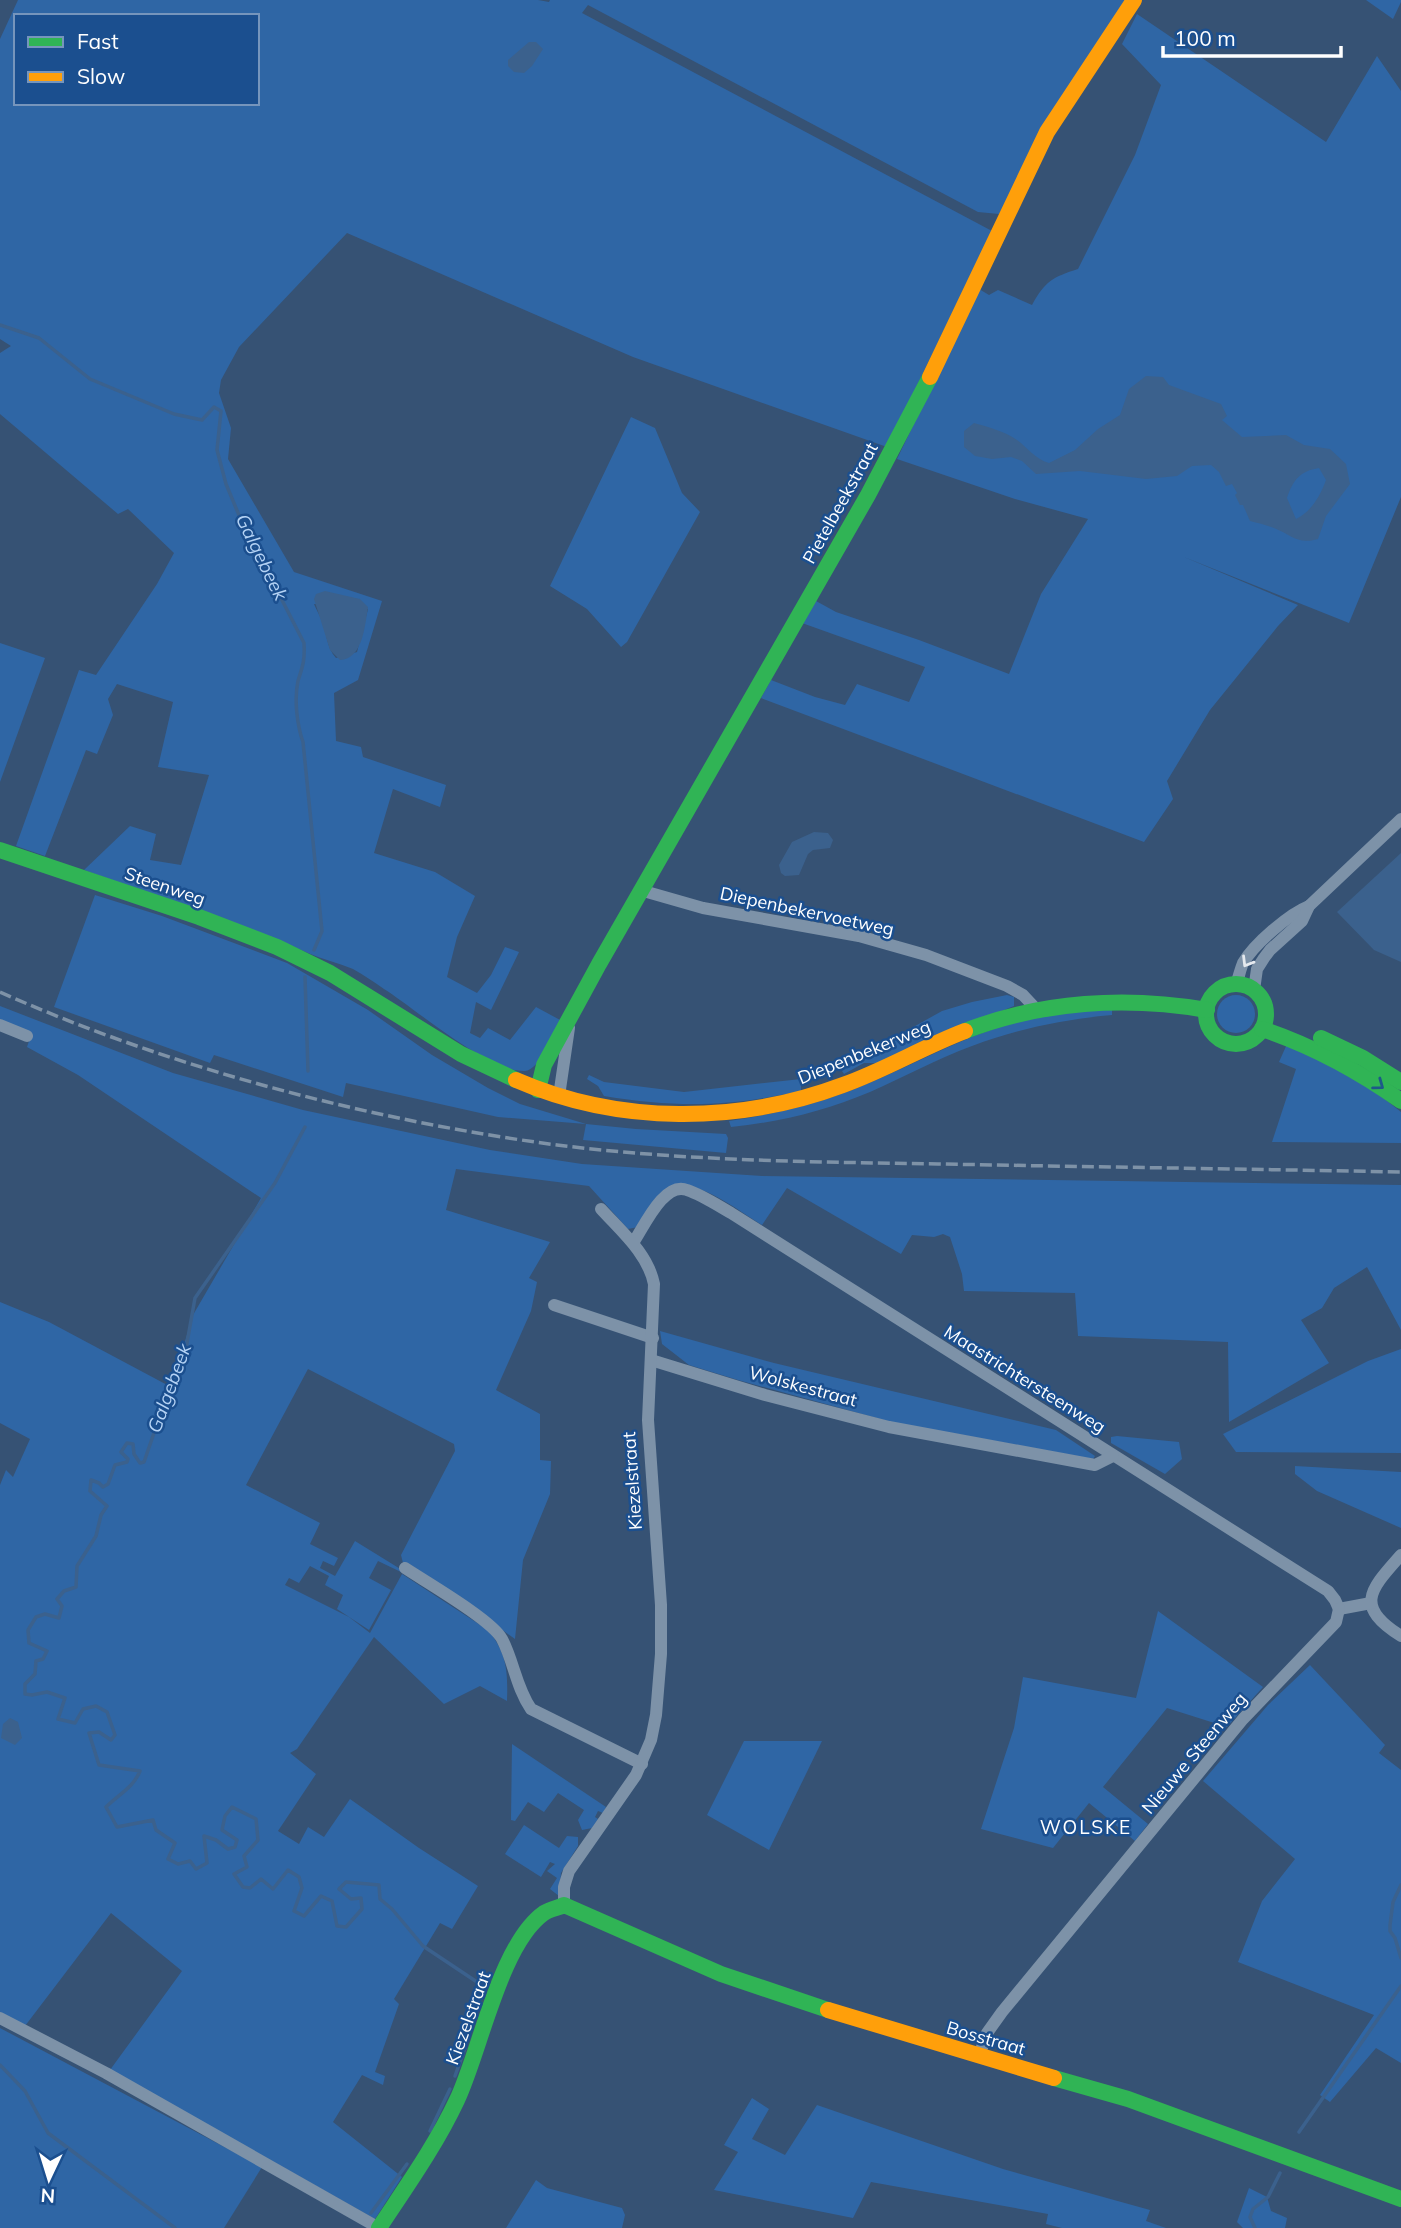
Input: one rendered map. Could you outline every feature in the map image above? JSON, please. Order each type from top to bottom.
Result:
[{"type":"street","name":"Pietelbeekstraat","points":[[538,1090],[544,1065],[640,890],[913,412],[1047,132],[1134,0]]},
{"type":"street","points":[[1254,990],[1257,969],[1270,950],[1302,921],[1309,906],[1401,819]]},
{"type":"street","name":"Steenweg","points":[[0,850],[165,905],[315,965]]},
{"type":"street","name":"Diepenbekervoetweg","points":[[640,890],[703,908],[859,936],[926,955],[1007,986],[1023,995],[1037,1010]]},
{"type":"street","points":[[1236,984],[1244,962],[1261,943],[1295,911],[1309,906]]},
{"type":"street","name":"Diepenbekerweg","points":[[315,965],[443,1044],[505,1078],[559,1097],[604,1107],[658,1113],[692,1114],[767,1107],[828,1091],[980,1025],[1037,1010],[1085,1003],[1129,1001],[1207,1010]]},
{"type":"street","points":[[1236,984],[1254,990],[1265,1005],[1264,1024],[1256,1037],[1245,1043],[1228,1043],[1213,1033],[1207,1021],[1207,1010],[1209,1001],[1217,991],[1236,984]]},
{"type":"street","name":"Pietelbeekstraat","points":[[559,1097],[570,1020]]},
{"type":"street","points":[[1264,1024],[1319,1037],[1363,1058],[1401,1082]]},
{"type":"street","points":[[1264,1024],[1369,1078],[1401,1101]]},
{"type":"street","points":[[0,1025],[27,1036]]},
{"type":"street","name":"Maastrichtersteenweg","points":[[633,1243],[665,1194],[684,1188],[731,1213],[1328,1591],[1339,1609]]},
{"type":"street","points":[[601,1209],[633,1243],[652,1274],[652,1360]]},
{"type":"street","points":[[554,1305],[653,1338]]},
{"type":"street","name":"Wolskestraat","points":[[652,1360],[765,1395],[889,1427],[1095,1465],[1113,1456]]},
{"type":"street","name":"Kiezelstraat","points":[[0,2018],[106,2073],[379,2228],[422,2162],[457,2100],[472,2065],[498,1986],[520,1942],[543,1912],[564,1905],[564,1886],[569,1871],[642,1764],[651,1740],[661,1654],[661,1605],[648,1420],[652,1360]]},
{"type":"street","points":[[1401,1555],[1376,1584],[1371,1603],[1377,1617],[1385,1626],[1401,1636]]},
{"type":"street","points":[[405,1568],[493,1627],[501,1636],[520,1693],[531,1709],[642,1764]]},
{"type":"street","points":[[1339,1609],[1371,1603]]},
{"type":"street","name":"Nieuwe Steenweg","points":[[979,2056],[987,2034],[1002,2012],[1243,1719],[1336,1622],[1339,1609]]},
{"type":"street","name":"Bosstraat","points":[[564,1905],[769,1992],[1128,2099],[1401,2199]]},
{"type":"shaded area","points":[[18,0],[1125,0],[999,214],[978,212],[588,5],[582,13],[992,231],[887,447],[633,357],[347,233],[239,347],[221,380],[219,393],[231,428],[228,459],[294,572],[382,601],[358,680],[334,693],[336,741],[361,747],[363,757],[446,785],[440,807],[393,789],[374,853],[435,872],[475,896],[457,937],[447,977],[477,993],[491,975],[505,947],[519,952],[491,1010],[476,1002],[470,1033],[480,1038],[488,1028],[510,1040],[536,1007],[562,1021],[536,1064],[525,1071],[510,1069],[473,1051],[353,969],[84,870],[130,826],[156,834],[150,860],[181,865],[209,775],[158,767],[173,702],[117,684],[108,699],[113,715],[97,754],[86,750],[45,856],[16,846],[79,670],[96,675],[157,584],[174,553],[128,509],[118,514],[0,414],[0,353],[11,346],[0,339],[0,39]],"holes":[[[314,604],[368,609],[357,652],[336,658],[330,649],[322,620]]]},
{"type":"shaded area","points":[[1366,0],[1401,0],[1401,2],[1393,19]]},
{"type":"shaded area","points":[[1137,14],[1326,142],[1377,56],[1401,91],[1401,497],[1349,623],[1184,557],[1298,605],[1210,710],[1167,781],[1173,799],[1144,842],[761,698],[771,680],[845,705],[857,684],[909,702],[925,667],[802,623],[816,601],[836,612],[1009,674],[1041,594],[1088,519],[1015,499],[897,459],[979,289],[989,295],[998,290],[1032,305],[1050,281],[1078,269],[1135,155],[1161,85],[1122,44]]},
{"type":"shaded area","points":[[529,42],[536,42],[543,49],[524,73],[514,72],[508,66],[508,60]]},
{"type":"shaded area","points":[[1146,376],[1163,377],[1169,385],[1221,404],[1227,416],[1222,420],[1242,437],[1286,435],[1304,445],[1330,449],[1346,464],[1350,484],[1326,516],[1318,539],[1300,540],[1250,521],[1235,495],[1237,493],[1232,484],[1226,486],[1219,472],[1211,465],[1192,466],[1177,476],[1146,479],[1080,471],[1036,474],[1022,461],[1011,457],[992,459],[975,456],[964,447],[964,431],[974,423],[1012,437],[1049,463],[1075,450],[1098,429],[1120,415],[1129,389]],"holes":[[[1319,468],[1326,480],[1315,503],[1296,519],[1287,498],[1295,481],[1307,471]]]},
{"type":"shaded area","points":[[631,417],[655,428],[682,493],[700,512],[627,642],[621,647],[587,609],[550,586]]},
{"type":"shaded area","points":[[325,591],[360,599],[368,607],[362,640],[354,654],[348,658],[340,660],[330,650],[314,599],[316,594]]},
{"type":"shaded area","points":[[0,643],[45,658],[0,782]]},
{"type":"shaded area","points":[[814,832],[828,833],[833,840],[830,848],[813,850],[808,854],[799,875],[785,876],[779,865],[792,842]]},
{"type":"shaded area","points":[[1401,853],[1401,962],[1374,950],[1337,912]]},
{"type":"shaded area","points":[[95,895],[162,916],[287,963],[368,1010],[432,1055],[488,1088],[520,1104],[586,1124],[498,1117],[346,1083],[343,1097],[214,1055],[210,1063],[54,1007]]},
{"type":"shaded area","points":[[1007,995],[1014,997],[1014,1006],[877,1063],[864,1063],[844,1074],[840,1068],[942,1011]]},
{"type":"shaded area","points":[[1236,995],[1250,1000],[1255,1014],[1250,1028],[1236,1033],[1222,1028],[1217,1014],[1222,1000]]},
{"type":"shaded area","points":[[0,1006],[173,1073],[303,1110],[490,1150],[582,1164],[762,1176],[1401,1185],[1401,1330],[1367,1267],[1334,1288],[1322,1308],[1301,1320],[1329,1363],[1229,1422],[1228,1342],[1078,1336],[1075,1293],[964,1291],[962,1274],[950,1237],[943,1234],[934,1237],[912,1235],[901,1254],[787,1188],[762,1225],[714,1195],[686,1186],[674,1186],[663,1191],[638,1227],[628,1229],[589,1186],[456,1169],[446,1210],[550,1242],[529,1278],[537,1282],[531,1311],[496,1390],[540,1414],[540,1460],[551,1461],[550,1494],[523,1560],[515,1639],[408,1563],[403,1563],[401,1555],[455,1451],[454,1444],[308,1369],[246,1485],[320,1523],[310,1544],[338,1558],[334,1566],[323,1561],[320,1568],[335,1576],[355,1541],[402,1570],[401,1572],[378,1561],[369,1578],[391,1590],[369,1630],[337,1609],[343,1595],[325,1585],[329,1576],[310,1566],[299,1583],[289,1578],[285,1585],[349,1617],[370,1633],[402,1574],[488,1630],[505,1663],[507,1701],[480,1686],[444,1704],[374,1637],[297,1749],[290,1753],[316,1774],[278,1831],[299,1844],[308,1827],[324,1837],[350,1799],[478,1886],[452,1929],[440,1923],[394,1999],[399,2004],[375,2072],[385,2076],[383,2085],[362,2075],[333,2122],[402,2177],[375,2219],[110,2070],[182,1971],[111,1913],[25,2026],[0,2012],[0,1485],[6,1470],[13,1477],[30,1439],[0,1423],[0,1302],[49,1322],[171,1387],[193,1315],[261,1198],[78,1075],[27,1047],[31,1035],[0,1021]]},
{"type":"shaded area","points":[[1112,1008],[1112,1015],[1041,1026],[989,1040],[853,1099],[819,1110],[749,1125],[731,1127],[729,1121],[787,1110],[830,1098],[965,1040],[1019,1021]]},
{"type":"shaded area","points":[[1287,1044],[1362,1081],[1401,1112],[1401,1143],[1272,1142],[1296,1069],[1279,1062]]},
{"type":"shaded area","points":[[589,1075],[604,1082],[684,1092],[801,1079],[801,1091],[726,1103],[656,1103],[604,1096],[598,1086],[587,1079]]},
{"type":"shaded area","points":[[586,1124],[726,1134],[726,1153],[583,1140]]},
{"type":"shaded area","points":[[660,1331],[774,1363],[1056,1430],[1095,1456],[1093,1459],[891,1422],[738,1380],[689,1365],[662,1344]]},
{"type":"shaded area","points":[[1401,1349],[1401,1453],[1236,1452],[1223,1434],[1368,1361]]},
{"type":"shaded area","points":[[1111,1437],[1179,1442],[1182,1459],[1165,1474],[1111,1443]]},
{"type":"shaded area","points":[[1295,1466],[1401,1472],[1401,1528],[1317,1491],[1295,1474]]},
{"type":"shaded area","points":[[1158,1611],[1263,1687],[1227,1727],[1167,1708],[1103,1787],[1148,1824],[1135,1841],[1089,1803],[1053,1848],[981,1829],[1014,1728],[1023,1677],[1136,1698]]},
{"type":"shaded area","points":[[1310,1665],[1385,1745],[1379,1753],[1401,1770],[1401,2063],[1376,2048],[1330,2102],[1320,2095],[1374,2015],[1238,1962],[1262,1901],[1295,1859],[1203,1781],[1268,1705]]},
{"type":"shaded area","points":[[10,1718],[18,1722],[22,1738],[15,1745],[1,1738],[3,1724]]},
{"type":"shaded area","points":[[744,1741],[822,1741],[769,1850],[707,1815]]},
{"type":"shaded area","points":[[512,1744],[606,1807],[603,1813],[598,1811],[595,1817],[598,1819],[592,1828],[582,1830],[578,1820],[584,1810],[558,1793],[544,1812],[528,1802],[515,1821],[511,1820]]},
{"type":"shaded area","points":[[524,1825],[559,1848],[567,1836],[578,1837],[578,1846],[561,1873],[559,1896],[550,1889],[557,1878],[547,1871],[555,1864],[550,1862],[541,1877],[505,1854]]},
{"type":"shaded area","points":[[0,2028],[262,2167],[224,2228],[0,2228]]},
{"type":"shaded area","points":[[752,2098],[769,2109],[752,2139],[785,2155],[817,2105],[1003,2169],[1150,2210],[1146,2221],[1166,2228],[1062,2228],[1046,2224],[1048,2214],[871,2182],[853,2218],[714,2190],[738,2152],[724,2145]]},
{"type":"shaded area","points":[[536,2180],[547,2188],[622,2208],[625,2215],[622,2228],[506,2228]]},
{"type":"shaded area","points":[[1249,2188],[1267,2197],[1271,2211],[1287,2218],[1285,2228],[1243,2228],[1237,2222]]},
{"type":"waterway","name":"Galgebeek","points":[[0,325],[39,338],[90,379],[174,414],[202,420],[214,407],[221,411],[217,450],[226,484],[241,520],[304,643],[296,704],[303,742],[322,931],[314,950]]},
{"type":"waterway","name":"Galgebeek","points":[[305,977],[308,1071]]},
{"type":"waterway","name":"Galgebeek","points":[[305,1127],[275,1183],[195,1298],[185,1354],[158,1411],[155,1430],[144,1462],[140,1463],[134,1454],[133,1444],[127,1443],[121,1452],[128,1459],[127,1462],[115,1465],[108,1484],[103,1487],[91,1480],[90,1491],[107,1506],[101,1515],[96,1536],[77,1566],[76,1587],[64,1591],[57,1599],[62,1606],[59,1618],[45,1614],[36,1617],[28,1630],[29,1643],[47,1651],[43,1659],[36,1661],[35,1674],[25,1684],[25,1694],[47,1692],[65,1698],[58,1719],[75,1723],[83,1709],[96,1706],[107,1712],[115,1735],[111,1740],[99,1732],[89,1733],[99,1765],[140,1771],[130,1786],[106,1807],[117,1827],[153,1820],[156,1830],[175,1843],[168,1859],[178,1864],[190,1861],[196,1869],[207,1863],[204,1836],[216,1840],[228,1849],[235,1847],[237,1840],[222,1830],[225,1816],[232,1807],[256,1819],[258,1840],[244,1856],[247,1867],[234,1874],[243,1887],[250,1888],[261,1879],[273,1889],[288,1870],[299,1877],[302,1888],[294,1911],[304,1916],[321,1896],[332,1901],[337,1926],[346,1927],[362,1909],[361,1898],[351,1899],[339,1889],[346,1882],[379,1885],[380,1899],[392,1909],[423,1946],[480,1984],[480,1990]]},
{"type":"waterway","points":[[1401,1885],[1393,1902],[1390,1925],[1401,1958]]},
{"type":"waterway","points":[[1299,2132],[1401,1986]]},
{"type":"waterway","name":"Galgebeek","points":[[469,2031],[476,2005]]},
{"type":"waterway","name":"Galgebeek","points":[[455,2076],[465,2048]]},
{"type":"waterway","points":[[0,2065],[25,2091],[48,2133],[175,2228]]},
{"type":"waterway","name":"Galgebeek","points":[[430,2131],[450,2089]]},
{"type":"waterway","name":"Galgebeek","points":[[371,2213],[407,2164]]},
{"type":"waterway","points":[[1255,2228],[1250,2217],[1253,2209],[1268,2197],[1280,2173]]},
{"type":"railway","points":[[0,992],[133,1045],[273,1088],[416,1122],[557,1145],[701,1158],[1401,1172]]},
{"type":"traffic: fast","points":[[538,1090],[544,1065],[599,964],[868,495],[930,377]]},
{"type":"traffic: fast","points":[[0,850],[199,917],[277,947],[330,973],[461,1054],[516,1080]]},
{"type":"traffic: fast","points":[[1230,984],[1242,984],[1261,997],[1266,1014],[1264,1026],[1253,1039],[1242,1044],[1230,1044],[1211,1031],[1206,1020],[1206,1008],[1219,989],[1230,984]]},
{"type":"traffic: fast","points":[[965,1031],[1024,1013],[1084,1004],[1146,1003],[1207,1010]]},
{"type":"traffic: fast","points":[[1262,1029],[1334,1060],[1401,1101]]},
{"type":"traffic: fast","points":[[1321,1038],[1363,1058],[1401,1082]]},
{"type":"traffic: fast","points":[[379,2228],[449,2117],[466,2079],[503,1973],[515,1949],[529,1928],[546,1912],[564,1905],[721,1974],[828,2010]]},
{"type":"traffic: fast","points":[[1054,2078],[1128,2099],[1401,2199]]},
{"type":"traffic: slow","points":[[930,377],[1047,132],[1134,0]]},
{"type":"traffic: slow","points":[[516,1080],[555,1095],[637,1112],[721,1112],[763,1107],[843,1085],[965,1031]]},
{"type":"traffic: slow","points":[[828,2010],[1054,2078]]},
{"type":"district","name":"WOLSKE","points":[[1086,1827]]}]
